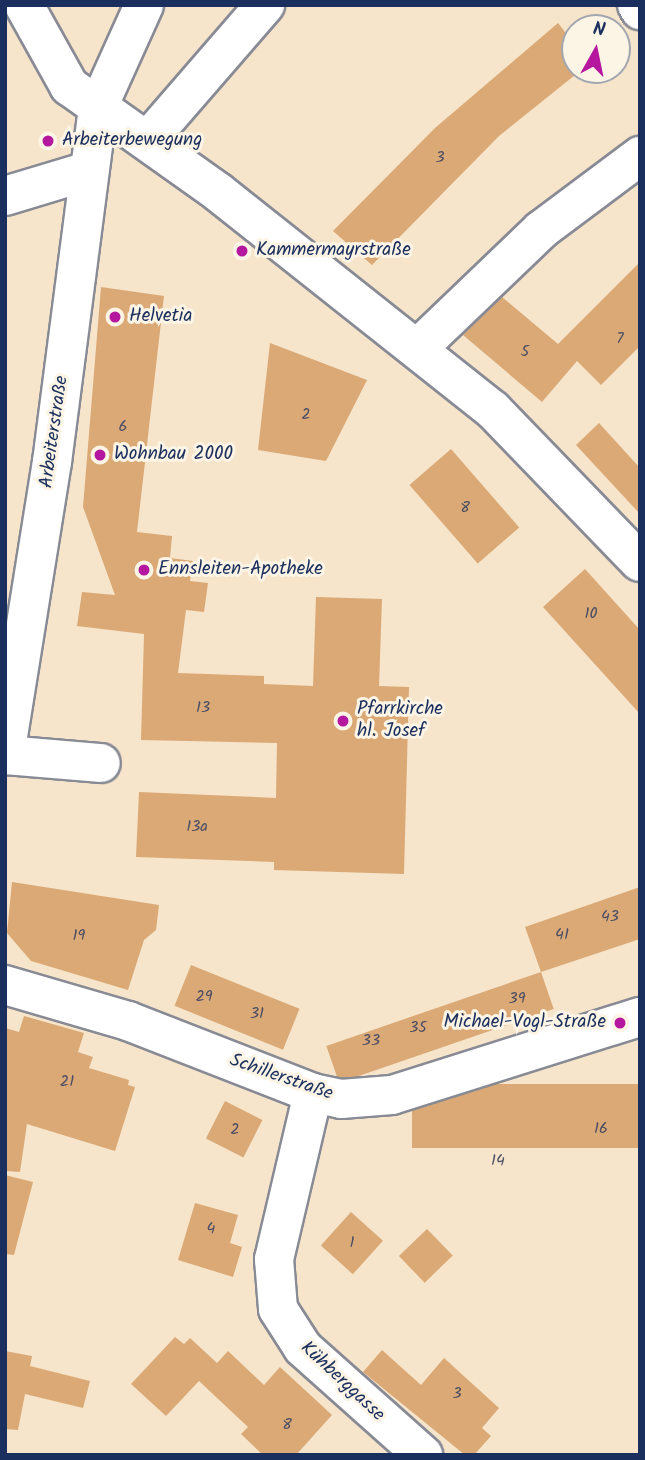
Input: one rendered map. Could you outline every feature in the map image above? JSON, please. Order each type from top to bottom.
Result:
[{"type":"street","points":[[24,5],[69,86],[148,140],[417,349],[522,437],[640,562]]},
{"type":"street","name":"Arbeiterstraße","points":[[5,755],[52,461],[98,107],[144,5]]},
{"type":"street","points":[[148,140],[265,5]]},
{"type":"street","points":[[637,5],[640,10]]},
{"type":"street","points":[[417,349],[541,230],[640,156]]},
{"type":"street","points":[[5,196],[88,171]]},
{"type":"street","points":[[5,755],[101,763]]},
{"type":"street","name":"Schillerstraße","points":[[5,985],[128,1021],[313,1093],[341,1099],[392,1095],[640,1017]]},
{"type":"street","name":"Kühberggasse","points":[[313,1093],[274,1259],[278,1309],[303,1348],[423,1455]]},
{"type":"building","points":[[558,23],[561,27],[561,84],[564,84],[499,136],[372,265],[333,231],[435,128]]},
{"type":"building","points":[[640,262],[640,346],[601,385],[577,361],[542,402],[463,335],[502,297],[558,344]]},
{"type":"building","points":[[101,287],[164,296],[137,532],[172,536],[170,558],[193,561],[190,581],[208,583],[204,612],[186,610],[178,673],[264,676],[264,684],[313,686],[316,597],[382,599],[379,686],[409,687],[404,874],[274,870],[274,862],[136,857],[139,792],[276,798],[277,743],[141,740],[144,634],[77,626],[82,592],[115,595],[83,507]]},
{"type":"building","points":[[270,343],[367,380],[326,461],[258,450]]},
{"type":"building","points":[[599,423],[640,468],[640,514],[576,445]]},
{"type":"building","points":[[451,449],[519,527],[478,564],[409,485]]},
{"type":"building","points":[[585,569],[640,630],[640,714],[543,607]]},
{"type":"building","points":[[12,882],[159,905],[156,930],[144,940],[128,990],[31,961],[7,933]]},
{"type":"building","points":[[640,887],[640,939],[541,972],[525,927]]},
{"type":"building","points":[[191,965],[299,1009],[283,1050],[175,1006]]},
{"type":"building","points":[[541,972],[554,1009],[339,1083],[326,1046]]},
{"type":"building","points":[[24,1016],[84,1033],[78,1052],[93,1057],[89,1068],[129,1080],[128,1085],[135,1087],[115,1151],[27,1124],[20,1172],[5,1171],[5,1028],[19,1032]]},
{"type":"building","points":[[412,1084],[640,1084],[640,1148],[412,1148]]},
{"type":"building","points":[[225,1101],[262,1120],[243,1157],[206,1138]]},
{"type":"building","points":[[5,1175],[33,1182],[14,1255],[5,1254]]},
{"type":"building","points":[[195,1203],[238,1215],[230,1243],[242,1247],[233,1277],[178,1260]]},
{"type":"building","points":[[351,1212],[383,1241],[353,1274],[321,1245]]},
{"type":"building","points":[[427,1229],[453,1256],[425,1283],[399,1256]]},
{"type":"building","points":[[175,1337],[184,1344],[190,1338],[217,1363],[228,1351],[264,1385],[280,1367],[332,1415],[296,1455],[263,1455],[241,1434],[248,1427],[199,1381],[166,1416],[131,1384]]},
{"type":"building","points":[[382,1350],[421,1385],[444,1358],[499,1408],[482,1428],[491,1436],[474,1455],[465,1455],[363,1372]]},
{"type":"building","points":[[5,1351],[32,1356],[30,1366],[90,1381],[83,1408],[25,1394],[18,1430],[5,1429]]},
{"type":"place","name":"Arbeiterbewegung","points":[[48,141]]},
{"type":"place","name":"Kammermayrstraße","points":[[242,251]]},
{"type":"place","name":"Helvetia","points":[[115,317]]},
{"type":"place","name":"Wohnbau 2000","points":[[100,455]]},
{"type":"place","name":"Ennsleiten-Apotheke","points":[[144,570]]},
{"type":"place","name":"Pfarrkirche hl. Josef","points":[[343,721]]},
{"type":"place","name":"Michael-Vogl-Straße","points":[[620,1023]]}]
